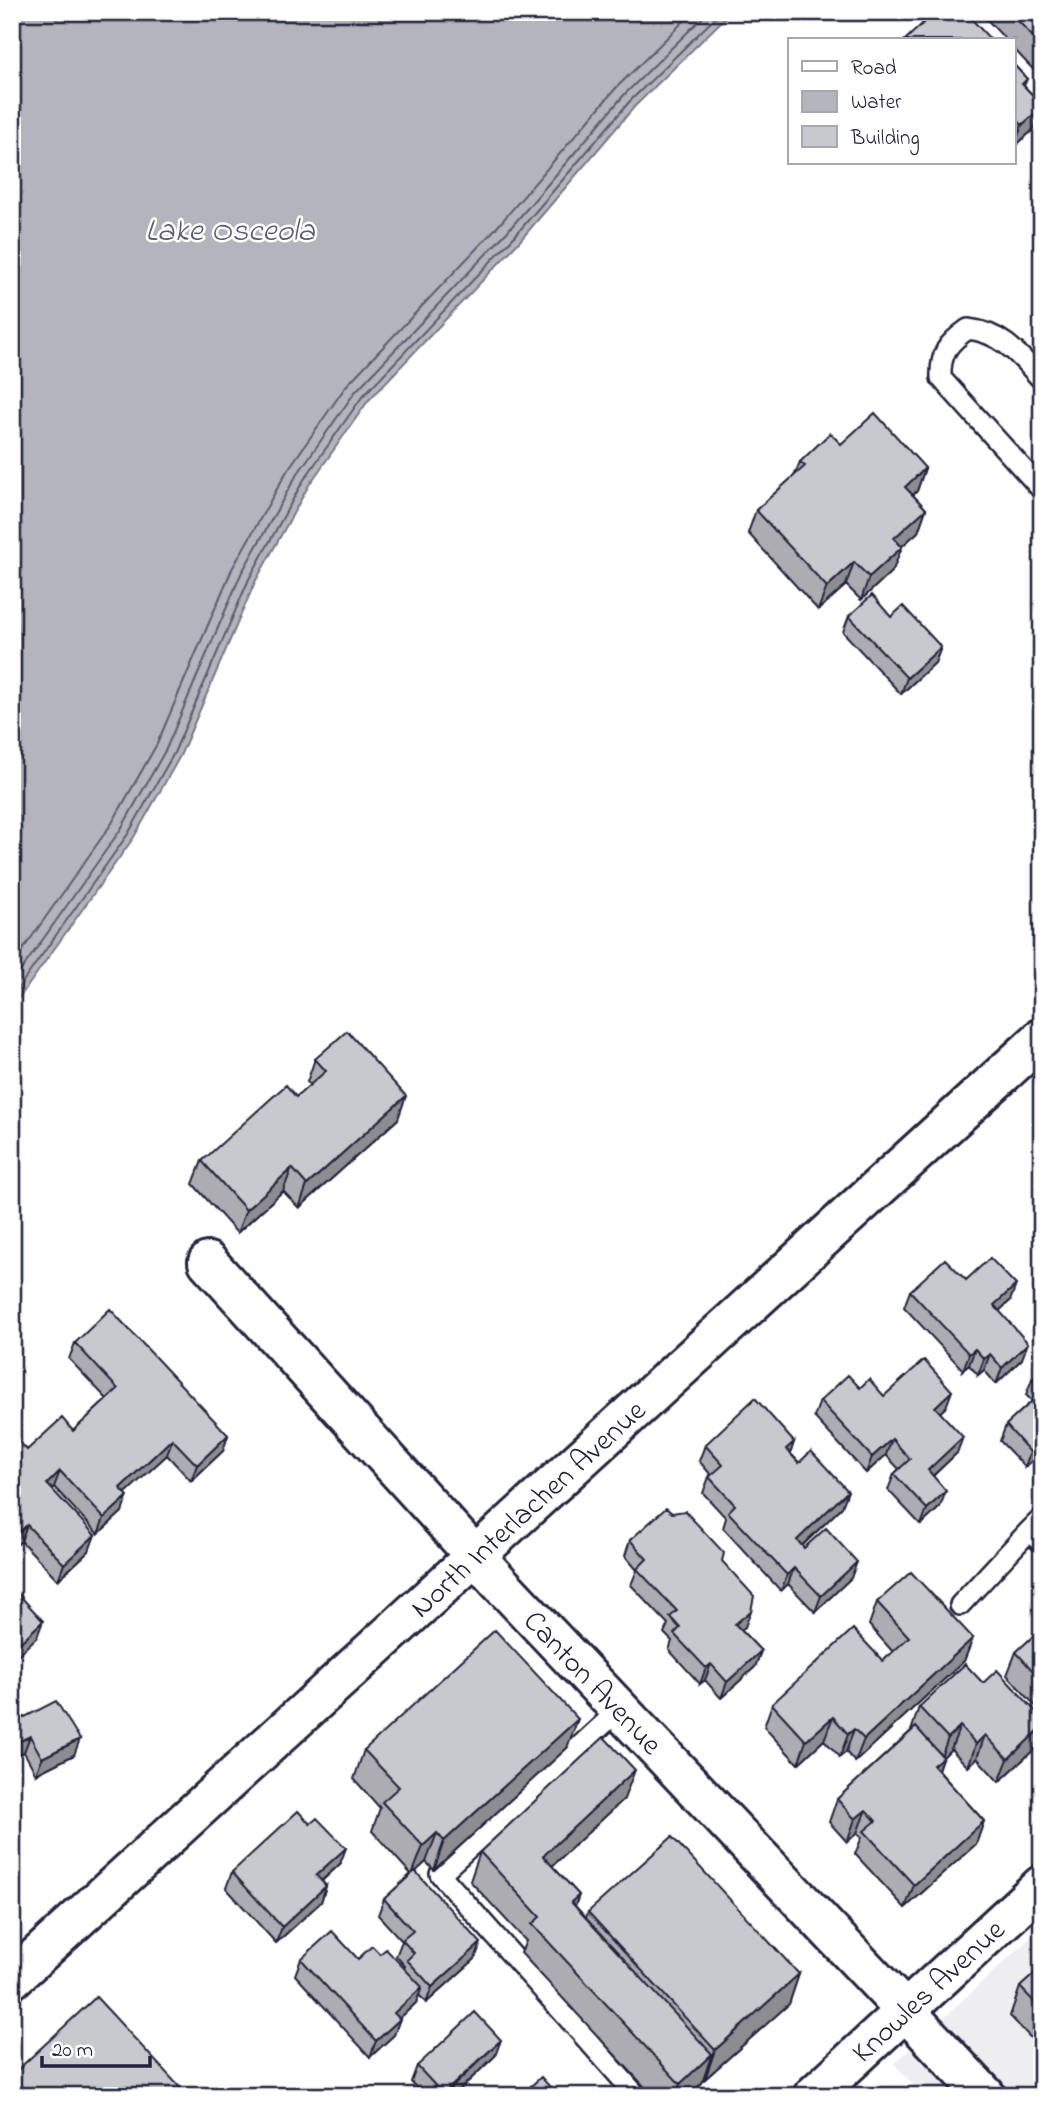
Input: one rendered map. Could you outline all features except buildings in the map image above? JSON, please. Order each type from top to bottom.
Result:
[{"type":"street","name":"North Interlachen Avenue","points":[[12,1979],[1042,1038]]},
{"type":"street","name":"Canton Avenue","points":[[208,1262],[474,1555],[986,2096]]},
{"type":"street","name":"Knowles Avenue","points":[[813,2096],[1042,1885]]},
{"type":"lane","points":[[1042,380],[1003,339],[987,331],[968,329],[952,340],[941,357],[941,378],[1042,490]]},
{"type":"lane","points":[[960,1605],[1037,1530]]},
{"type":"lane","points":[[620,1709],[440,1874],[638,2096]]},
{"type":"shaded area","points":[[1042,1927],[1042,2096],[923,2096],[894,2064]]},
{"type":"water","name":"Lake Osceola","points":[[12,12],[731,12],[635,106],[518,243],[368,401],[309,485],[255,582],[180,756],[134,837],[12,1008]]}]
